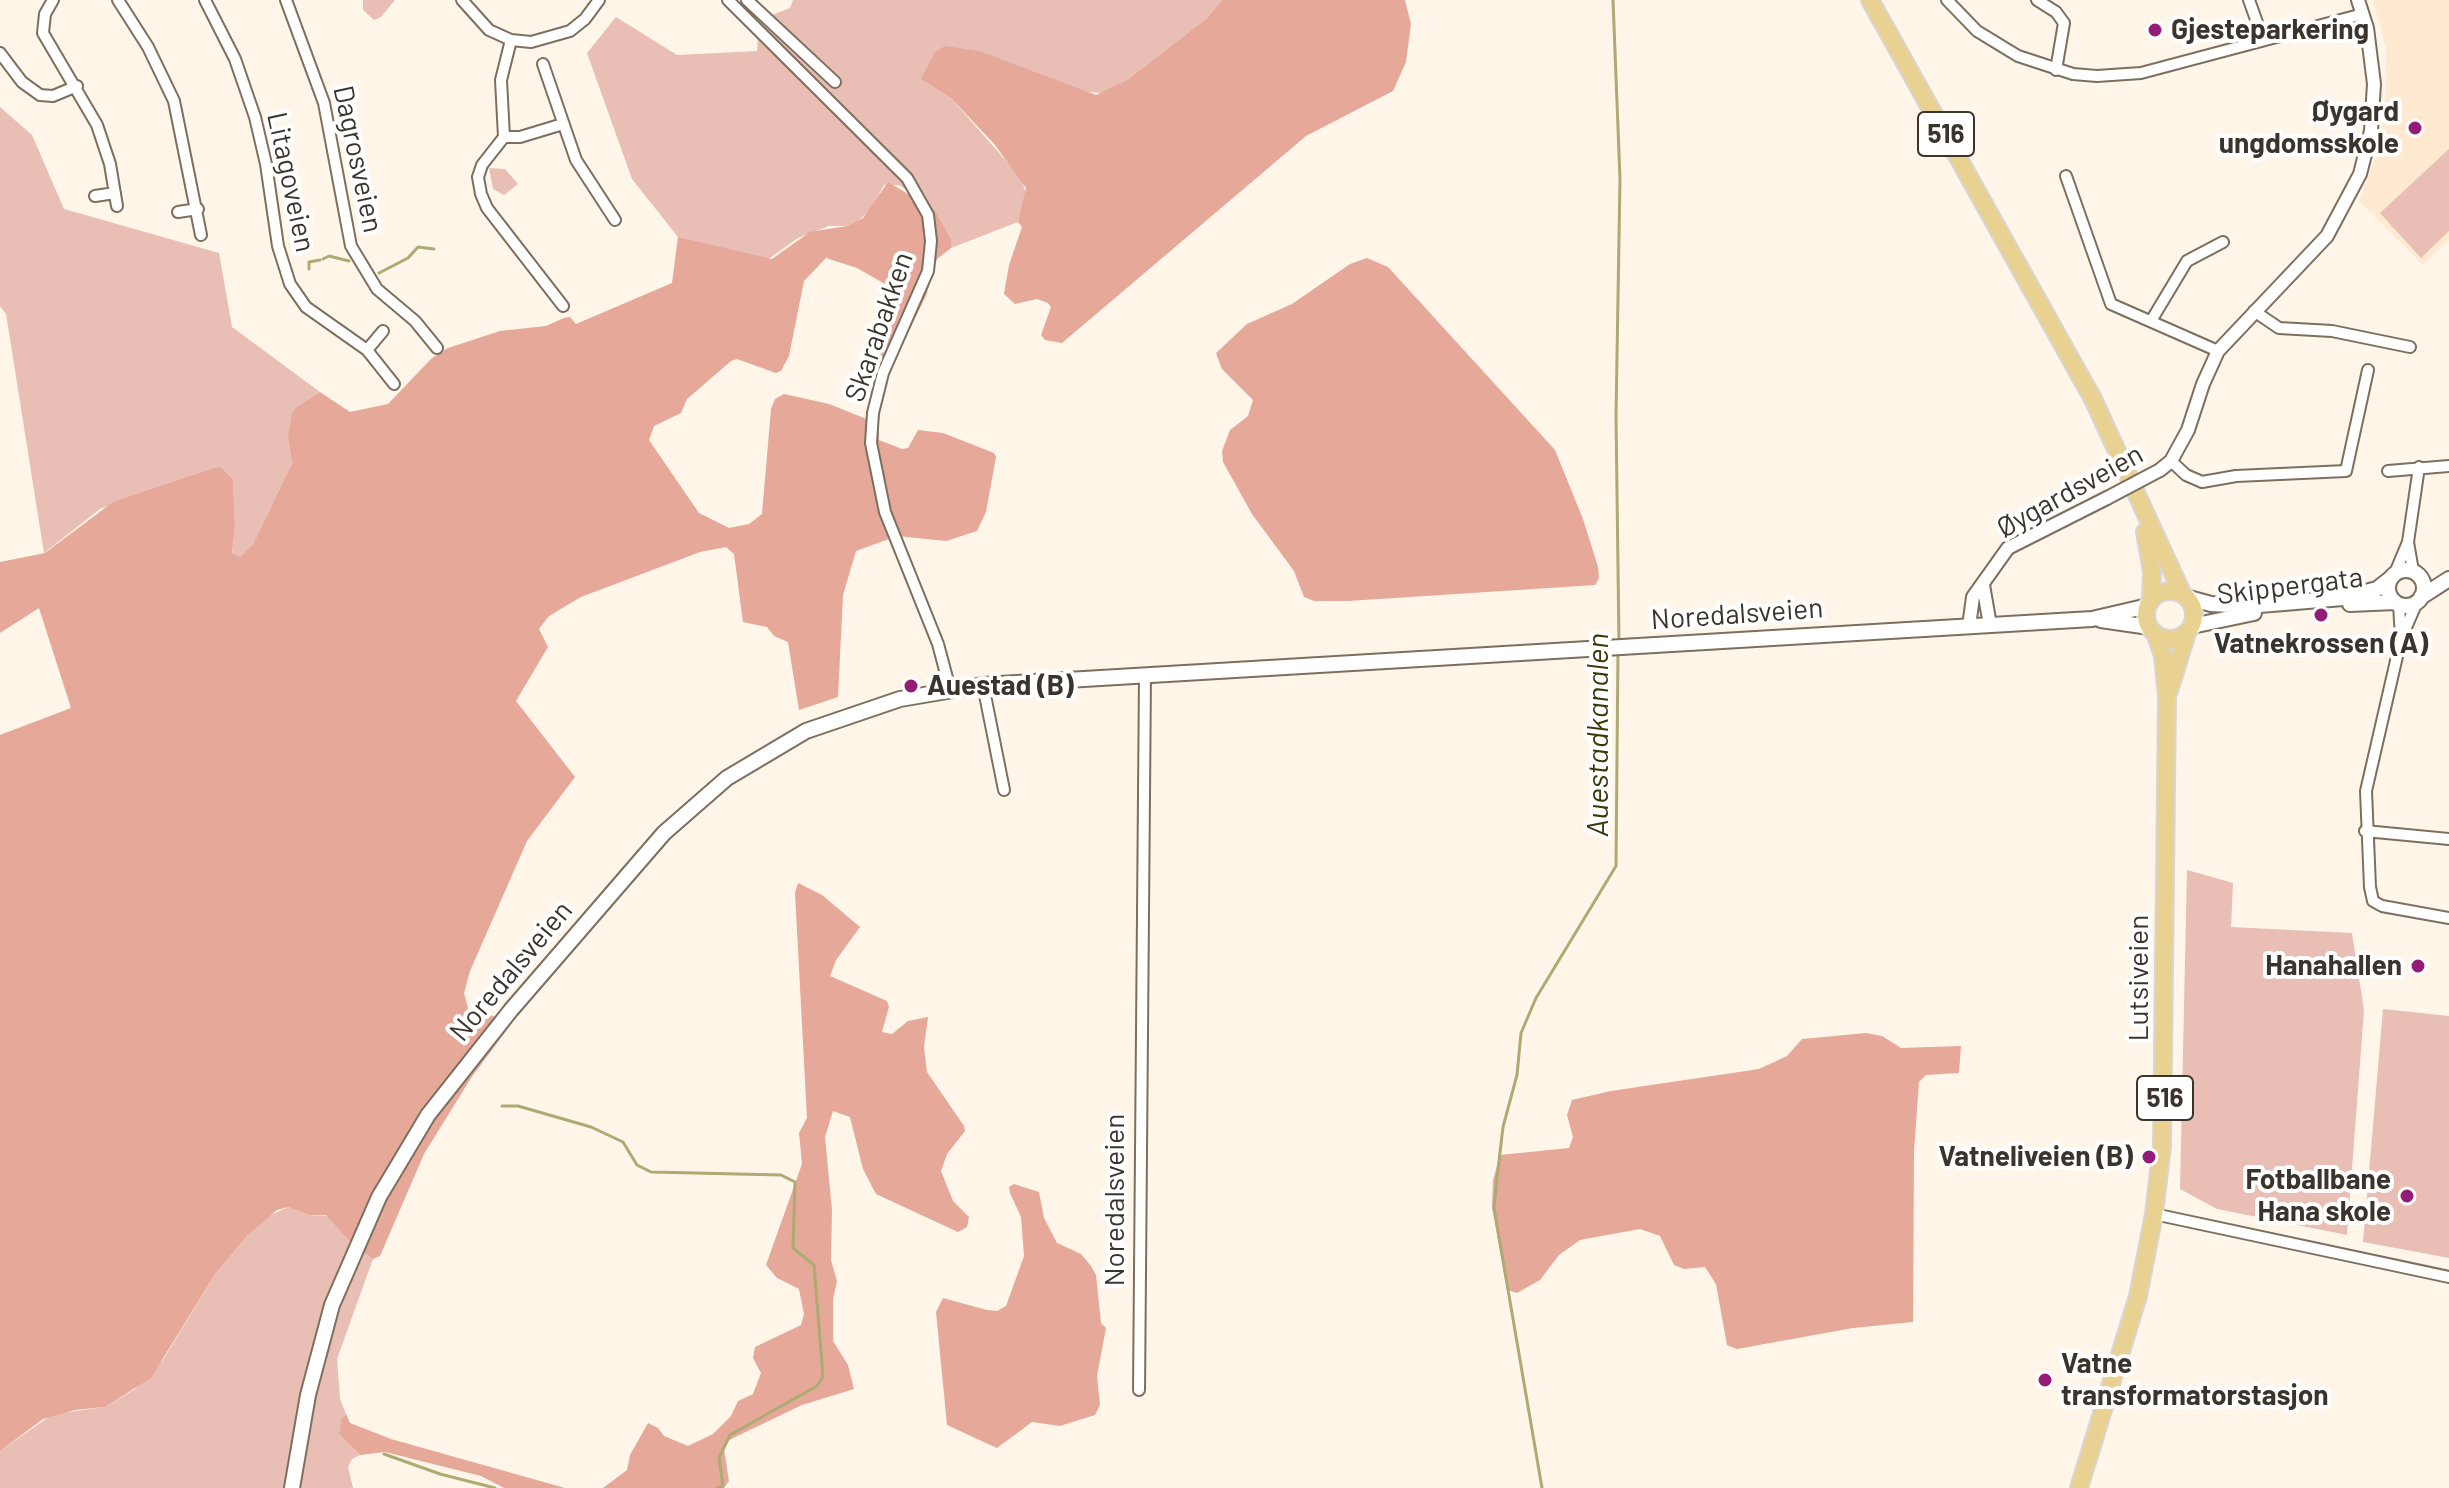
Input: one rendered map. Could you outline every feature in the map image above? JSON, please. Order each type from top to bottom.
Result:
[{"type":"main road","name":"516","points":[[1870,0],[2093,399],[2195,613],[2189,629]]},
{"type":"main road","name":"516","points":[[2140,503],[2151,561],[2152,630]]},
{"type":"main road","name":"Skippergata","points":[[2185,595],[2238,606],[2343,598],[2377,589],[2393,576],[2449,572]]},
{"type":"main road","points":[[2415,573],[2424,585],[2419,600]]},
{"type":"main road","name":"Skippergata","points":[[2393,576],[2388,591],[2397,603]]},
{"type":"main road","name":"Skippergata","points":[[2189,629],[2246,614],[2419,600],[2449,579]]},
{"type":"main road","points":[[2150,602],[2168,590],[2185,595]]},
{"type":"main road","name":"Noredalsveien","points":[[292,1488],[316,1361],[345,1269],[399,1161],[459,1073],[642,856],[686,811],[727,778],[817,726],[877,705],[983,685],[2092,619],[2150,602]]},
{"type":"main road","name":"Noredalsveien","points":[[2092,619],[2152,630]]},
{"type":"main road","points":[[2152,630],[2171,639],[2189,629]]},
{"type":"main road","name":"Lutsiveien","points":[[2167,697],[2189,629]]},
{"type":"main road","name":"Lutsiveien","points":[[2079,1488],[2138,1296],[2154,1214],[2165,1075],[2167,697],[2163,656],[2152,630]]},
{"type":"street","points":[[53,0],[45,14],[43,33],[77,86],[97,125],[117,206]]},
{"type":"street","points":[[118,0],[148,47],[174,101],[201,235]]},
{"type":"street","name":"Litagoveien","points":[[205,0],[235,59],[255,117],[278,246],[290,284],[313,314],[367,350],[394,384]]},
{"type":"street","name":"Dagrosveien","points":[[286,0],[324,103],[351,246],[377,289],[415,321],[437,348]]},
{"type":"street","points":[[462,0],[479,23],[511,40],[531,42],[558,37],[585,19],[599,0]]},
{"type":"street","name":"Skarabakken","points":[[728,0],[907,178],[928,215],[931,241],[928,271],[883,373],[873,413],[871,443],[885,512],[938,644],[950,689]]},
{"type":"street","points":[[747,0],[835,82]]},
{"type":"street","points":[[1947,0],[1970,25],[2024,59],[2056,70],[2097,76],[2141,73],[2363,14]]},
{"type":"street","points":[[2037,0],[2056,12],[2064,23],[2056,70]]},
{"type":"street","points":[[2249,0],[2263,39]]},
{"type":"street","name":"Øygardsveien","points":[[1969,626],[1973,597],[1990,569],[2008,548],[2160,470],[2171,461],[2188,430],[2218,351],[2327,236],[2360,174],[2374,109],[2371,58],[2358,0]]},
{"type":"street","points":[[511,40],[501,80],[504,137],[482,165],[478,177],[481,194],[487,208],[563,306]]},
{"type":"street","points":[[0,53],[22,82],[40,95],[53,96],[77,86]]},
{"type":"street","points":[[543,64],[584,177],[615,220]]},
{"type":"street","points":[[504,137],[520,137],[563,124]]},
{"type":"street","points":[[2066,176],[2111,304],[2218,351]]},
{"type":"street","points":[[95,196],[115,193]]},
{"type":"street","points":[[178,212],[198,209]]},
{"type":"street","points":[[2151,321],[2187,261],[2223,242]]},
{"type":"street","points":[[2254,311],[2279,328],[2332,331],[2410,347]]},
{"type":"street","points":[[367,350],[383,331]]},
{"type":"street","points":[[2171,461],[2186,475],[2202,482],[2236,476],[2346,471],[2368,370]]},
{"type":"street","points":[[2388,471],[2449,466]]},
{"type":"street","points":[[2393,576],[2408,542],[2419,467]]},
{"type":"street","points":[[2408,542],[2415,573]]},
{"type":"street","points":[[1983,585],[1990,625]]},
{"type":"street","points":[[2419,600],[2401,639],[2366,791],[2365,831],[2373,901],[2388,907],[2449,918]]},
{"type":"street","points":[[2397,603],[2401,639]]},
{"type":"street","name":"Noredalsveien","points":[[1139,1390],[1145,675]]},
{"type":"street","points":[[983,685],[1004,790]]},
{"type":"street","points":[[2365,831],[2449,839]]},
{"type":"street","points":[[2154,1214],[2449,1277]]},
{"type":"shaded area","points":[[363,0],[395,0],[381,17],[374,20],[363,10]]},
{"type":"shaded area","points":[[793,0],[1222,0],[1207,18],[1127,80],[1103,93],[926,82],[951,98],[1021,178],[1026,193],[1018,222],[951,248],[951,239],[935,210],[899,185],[884,185],[871,209],[858,221],[847,226],[829,226],[798,238],[767,260],[678,237],[632,179],[587,53],[616,17],[677,55],[757,51],[759,20],[790,8]]},
{"type":"shaded area","points":[[1222,0],[1405,0],[1411,24],[1406,62],[1393,91],[1306,136],[1062,343],[1045,340],[1041,335],[1051,307],[1048,303],[1037,299],[1015,304],[1004,294],[1009,265],[1022,227],[1018,222],[1026,188],[995,145],[951,98],[921,79],[935,52],[945,46],[979,51],[1096,95],[1127,80],[1207,18]]},
{"type":"shaded area","name":"Øygard ungdomsskole","points":[[2373,0],[2449,0],[2449,240],[2423,265],[2359,201],[2379,148],[2385,107],[2386,48]]},
{"type":"shaded area","points":[[0,107],[32,135],[64,209],[219,253],[232,327],[320,392],[299,405],[288,437],[292,463],[253,544],[240,557],[232,553],[235,528],[233,479],[220,466],[100,509],[44,553],[6,314],[0,306]]},
{"type":"shaded area","points":[[2449,149],[2449,231],[2421,258],[2380,213]]},
{"type":"shaded area","points":[[489,168],[505,169],[518,184],[504,195],[493,189]]},
{"type":"shaded area","points":[[888,182],[935,210],[951,239],[951,248],[937,259],[926,296],[889,371],[874,369],[872,360],[899,292],[857,268],[826,258],[804,281],[789,356],[781,371],[776,373],[737,359],[731,361],[687,399],[681,413],[654,426],[649,440],[699,513],[729,528],[749,524],[762,514],[771,409],[775,399],[784,394],[829,404],[874,422],[879,425],[879,440],[902,449],[908,448],[918,430],[943,433],[994,453],[996,457],[986,512],[977,531],[946,541],[897,536],[856,551],[843,595],[838,697],[799,710],[788,642],[774,636],[767,627],[743,622],[734,554],[726,547],[700,552],[581,597],[549,616],[539,629],[548,647],[516,701],[575,777],[527,841],[470,971],[464,993],[472,1023],[490,1015],[512,1023],[471,1078],[424,1154],[380,1256],[373,1259],[355,1247],[326,1215],[309,1215],[288,1207],[277,1210],[248,1235],[215,1274],[151,1378],[105,1407],[75,1410],[43,1419],[0,1451],[0,735],[71,708],[39,608],[0,633],[0,562],[45,553],[113,502],[220,466],[233,479],[235,528],[232,553],[240,557],[253,544],[292,463],[288,437],[292,413],[320,392],[350,412],[388,404],[432,358],[448,348],[500,331],[546,326],[564,318],[570,317],[576,324],[672,283],[678,237],[772,259],[810,232],[847,226],[863,218]]},
{"type":"shaded area","points":[[1367,258],[1388,267],[1555,450],[1583,519],[1598,567],[1599,578],[1595,585],[1348,601],[1314,601],[1304,597],[1294,571],[1252,514],[1223,462],[1222,451],[1230,430],[1248,416],[1253,400],[1222,369],[1216,353],[1247,324],[1292,304],[1350,264]]},
{"type":"shaded area","points":[[2187,870],[2233,883],[2231,927],[2352,933],[2364,1010],[2347,1235],[2217,1209],[2180,1189]]},
{"type":"shaded area","points":[[798,883],[822,895],[860,927],[836,960],[830,976],[887,1001],[889,1007],[882,1032],[892,1034],[908,1021],[928,1017],[924,1047],[927,1072],[965,1131],[947,1154],[941,1171],[953,1201],[969,1217],[967,1227],[958,1232],[876,1194],[863,1169],[850,1117],[833,1111],[825,1137],[832,1210],[831,1260],[837,1281],[833,1299],[833,1341],[848,1365],[854,1389],[802,1405],[729,1440],[724,1449],[729,1481],[724,1488],[603,1488],[627,1470],[630,1455],[648,1423],[658,1428],[664,1436],[688,1446],[713,1434],[731,1416],[738,1401],[753,1394],[761,1373],[753,1358],[755,1347],[801,1325],[804,1314],[799,1289],[777,1278],[766,1265],[802,1164],[799,1133],[807,1118],[795,893]]},
{"type":"shaded area","points":[[2383,1009],[2449,1016],[2449,1258],[2363,1242]]},
{"type":"shaded area","points":[[1866,1033],[1882,1036],[1901,1048],[1961,1046],[1959,1073],[1926,1075],[1919,1082],[1914,1151],[1913,1322],[1853,1328],[1737,1349],[1727,1345],[1716,1284],[1705,1267],[1684,1269],[1674,1265],[1660,1236],[1640,1229],[1580,1240],[1559,1255],[1540,1280],[1517,1293],[1507,1290],[1492,1207],[1493,1180],[1500,1155],[1569,1148],[1573,1137],[1567,1115],[1572,1100],[1611,1091],[1759,1069],[1787,1056],[1802,1039]]},
{"type":"shaded area","points":[[1014,1184],[1039,1192],[1044,1218],[1057,1243],[1081,1254],[1091,1266],[1096,1275],[1101,1323],[1106,1328],[1097,1376],[1100,1405],[1095,1415],[1060,1426],[1032,1422],[997,1448],[947,1425],[936,1312],[943,1298],[987,1310],[997,1311],[1006,1306],[1024,1256],[1021,1217],[1009,1187]]},
{"type":"shaded area","points":[[288,1207],[309,1215],[328,1216],[355,1247],[373,1259],[337,1359],[340,1399],[346,1414],[341,1419],[339,1434],[360,1455],[352,1459],[348,1467],[353,1488],[0,1488],[0,1451],[53,1414],[105,1407],[135,1389],[163,1360],[215,1274],[267,1217]]},
{"type":"shaded area","points":[[346,1414],[350,1423],[391,1439],[565,1488],[504,1488],[481,1476],[385,1452],[360,1455],[339,1434],[341,1419]]},
{"type":"waterway","name":"Auestadkanalen","points":[[1613,0],[1620,179],[1616,416],[1619,644]]},
{"type":"waterway","points":[[379,273],[408,258],[418,247],[434,249]]},
{"type":"waterway","points":[[323,259],[329,256],[349,261]]},
{"type":"waterway","points":[[309,269],[309,262],[320,260]]},
{"type":"waterway","name":"Auestadkanalen","points":[[1542,1488],[1494,1208],[1503,1127],[1517,1075],[1521,1033],[1536,998],[1616,866],[1618,651]]},
{"type":"waterway","points":[[502,1106],[518,1106],[591,1127],[623,1142],[637,1165],[651,1172],[781,1175],[795,1182],[793,1248],[814,1265],[823,1377],[817,1386],[730,1435],[719,1458],[723,1486],[717,1488]]},
{"type":"waterway","points":[[384,1454],[440,1474],[495,1488]]},
{"type":"place","name":"Gjesteparkering","points":[[2155,30]]},
{"type":"place","name":"Øygard ungdomsskole","points":[[2415,128]]},
{"type":"place","name":"Vatnekrossen (A)","points":[[2321,615]]},
{"type":"place","name":"Auestad (B)","points":[[911,686]]},
{"type":"place","name":"Hanahallen","points":[[2418,966]]},
{"type":"place","name":"Vatneliveien (B)","points":[[2149,1157]]},
{"type":"place","name":"Fotballbane Hana skole","points":[[2407,1196]]},
{"type":"place","name":"Vatne transformatorstasjon","points":[[2045,1380]]}]
